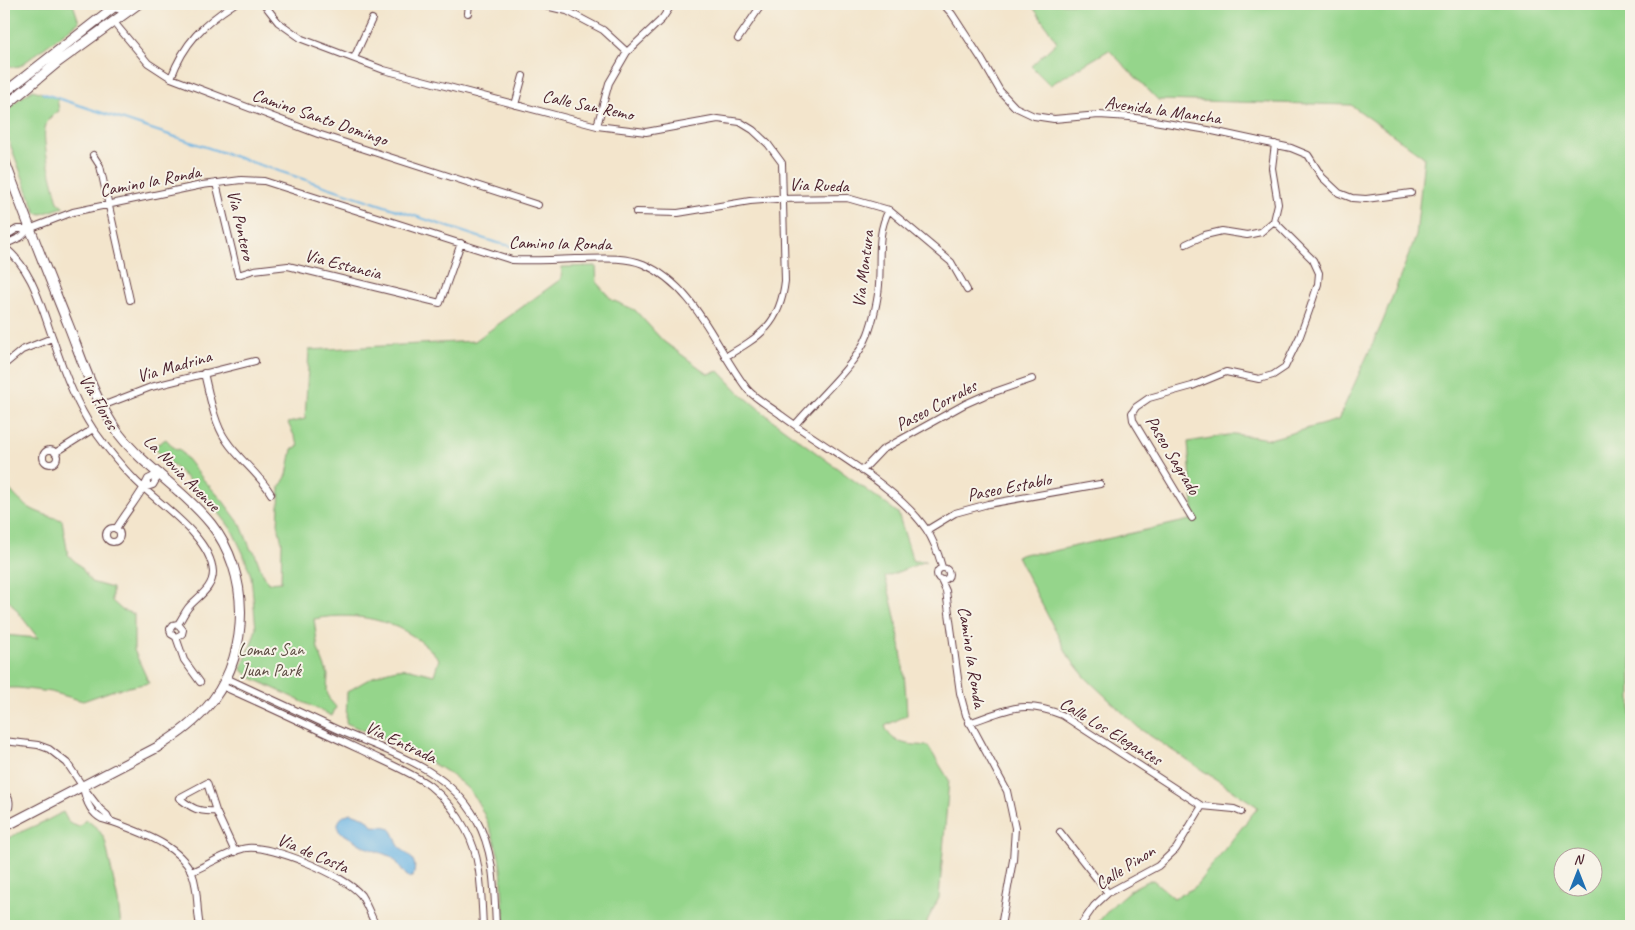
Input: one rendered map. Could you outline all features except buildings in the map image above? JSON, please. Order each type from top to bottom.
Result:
[{"type":"main road","points":[[4,107],[58,62],[138,4]]},
{"type":"main road","points":[[4,93],[114,7],[129,9]]},
{"type":"main road","name":"La Novia Avenue","points":[[4,159],[29,230],[102,406],[120,434],[191,502],[211,524],[226,548],[235,573],[240,599],[238,643],[224,682],[213,700],[197,719],[156,748],[4,827]]},
{"type":"street","points":[[171,78],[183,51],[194,36],[215,16],[234,4]]},
{"type":"street","name":"Calle San Remo","points":[[264,4],[288,32],[302,39],[384,70],[515,105],[597,126],[646,132],[718,119],[740,122],[753,130],[768,144],[782,163],[785,281],[781,306],[770,324],[756,337],[725,357]]},
{"type":"street","points":[[468,13],[469,4]]},
{"type":"street","points":[[537,4],[567,11],[603,30],[627,52]]},
{"type":"street","points":[[597,126],[608,83],[627,52],[662,18],[672,4]]},
{"type":"street","points":[[738,38],[762,4]]},
{"type":"street","name":"Avenida la Mancha","points":[[943,4],[952,14],[1000,91],[1016,107],[1034,116],[1054,118],[1098,115],[1130,117],[1275,144],[1308,155],[1322,177],[1339,193],[1352,198],[1366,199],[1411,194]]},
{"type":"street","points":[[354,58],[372,19]]},
{"type":"street","name":"Camino Santo Domingo","points":[[113,21],[148,63],[171,78],[318,134],[538,205]]},
{"type":"street","points":[[515,105],[523,76]]},
{"type":"street","points":[[1186,244],[1205,235],[1222,231],[1247,235],[1261,232],[1274,221],[1278,204],[1272,168],[1275,144]]},
{"type":"street","points":[[93,155],[100,166],[130,300]]},
{"type":"street","name":"Camino la Ronda","points":[[4,245],[29,230],[73,212],[216,183],[241,180],[264,181],[512,260],[602,258],[642,264],[662,275],[684,294],[708,326],[725,357],[750,392],[900,500],[927,530],[942,567],[949,570],[948,588],[946,590]]},
{"type":"street","name":"Via Puntero","points":[[216,183],[238,275]]},
{"type":"street","name":"Via Rueda","points":[[636,212],[678,213],[750,200],[847,198],[889,210],[951,262],[967,290]]},
{"type":"street","name":"Via Montura","points":[[795,426],[853,360],[868,334],[879,287],[880,238],[884,219],[889,210]]},
{"type":"street","name":"Paseo Sagrado","points":[[1192,518],[1133,420],[1132,413],[1136,407],[1149,398],[1192,386],[1226,372],[1259,379],[1273,375],[1285,367],[1300,336],[1318,284],[1319,273],[1313,260],[1274,221]]},
{"type":"street","name":"Camino la Ronda","points":[[4,237],[17,229],[29,230]]},
{"type":"street","name":"Via Estancia","points":[[238,275],[254,270],[288,266],[440,303],[461,243]]},
{"type":"street","name":"Via Flores","points":[[4,245],[22,266],[31,282],[80,407],[93,428],[115,458],[144,488],[191,530],[206,552],[213,573],[206,591],[187,610],[178,624],[183,630],[182,634],[176,637],[184,660],[200,682]]},
{"type":"street","points":[[4,365],[22,350],[52,338]]},
{"type":"street","name":"Via Madrina","points":[[102,406],[137,392],[255,361]]},
{"type":"street","points":[[204,373],[217,422],[225,440],[265,483],[271,494]]},
{"type":"street","name":"Paseo Corrales","points":[[862,472],[882,450],[965,404],[1032,379]]},
{"type":"street","points":[[55,453],[93,428]]},
{"type":"street","points":[[116,529],[131,504],[144,488],[153,485],[160,473]]},
{"type":"street","name":"Paseo Establo","points":[[927,530],[955,513],[988,504],[1100,484]]},
{"type":"street","name":"Camino la Ronda","points":[[942,567],[937,573],[946,590],[960,693],[969,723],[989,755],[1007,791],[1015,828],[1013,860],[1001,926]]},
{"type":"street","points":[[941,580],[948,578]]},
{"type":"street","name":"Via Entrada","points":[[224,682],[412,761],[430,770],[456,791],[476,819],[490,852],[494,873],[496,926]]},
{"type":"street","name":"Via Entrada","points":[[224,682],[428,785],[442,797],[456,813],[476,851],[483,926]]},
{"type":"street","name":"Calle Los Elegantes","points":[[969,723],[1008,708],[1030,707],[1049,710],[1062,715],[1202,806]]},
{"type":"street","points":[[331,736],[335,728]]},
{"type":"street","points":[[4,741],[26,743],[49,749],[67,763],[110,821],[151,837],[176,852],[191,872],[197,889],[197,914],[200,926]]},
{"type":"street","points":[[216,811],[204,812],[192,808],[179,798],[207,783],[216,811],[235,852]]},
{"type":"street","points":[[4,795],[9,798],[10,802],[9,808],[4,810]]},
{"type":"street","points":[[1202,806],[1234,809],[1241,812]]},
{"type":"street","name":"Calle Pinon","points":[[1080,926],[1094,906],[1108,893],[1158,866],[1176,849],[1202,806]]},
{"type":"street","points":[[1060,832],[1108,893]]},
{"type":"street","name":"Via de Costa","points":[[191,872],[245,848],[258,847],[275,850],[337,876],[349,884],[360,895],[376,926]]},
{"type":"green space","points":[[4,4],[73,4],[79,22],[20,66],[13,67],[4,64]]},
{"type":"green space","points":[[1031,4],[1631,4],[1631,926],[1095,926],[1121,898],[1144,883],[1153,880],[1174,898],[1194,888],[1258,807],[1140,729],[1086,678],[1069,657],[1017,556],[1028,553],[1045,553],[1194,519],[1188,442],[1234,434],[1270,439],[1338,420],[1383,321],[1416,236],[1424,157],[1351,105],[1158,100],[1109,50],[1050,85],[1031,66],[1057,42]]},
{"type":"green space","points":[[33,90],[57,98],[59,111],[47,123],[45,141],[48,163],[58,202],[64,207],[42,214],[36,213],[4,128],[6,115],[12,106]]},
{"type":"green space","name":"Lomas San Juan Park","points":[[596,266],[597,283],[612,300],[635,310],[663,341],[708,374],[719,371],[740,393],[776,423],[898,513],[913,561],[926,561],[885,577],[900,645],[907,715],[885,726],[888,733],[897,741],[928,746],[949,780],[939,898],[927,921],[927,926],[506,926],[499,857],[487,821],[472,794],[455,778],[426,759],[346,723],[347,692],[369,679],[385,672],[402,669],[434,675],[439,659],[427,646],[398,628],[366,618],[349,616],[314,619],[318,649],[328,675],[327,690],[329,699],[336,707],[332,716],[250,677],[241,669],[256,629],[251,576],[243,553],[232,530],[207,497],[153,447],[166,439],[176,450],[179,449],[241,525],[268,583],[281,582],[282,543],[278,525],[280,487],[287,475],[292,449],[299,446],[288,423],[305,419],[309,350],[475,341],[561,279],[562,267]]},
{"type":"green space","points":[[4,482],[17,498],[35,511],[62,520],[68,555],[81,567],[91,582],[112,588],[112,601],[122,610],[134,614],[134,650],[149,683],[114,690],[83,701],[51,692],[4,688],[4,635],[38,638],[4,594]]},
{"type":"green space","points":[[63,812],[69,823],[79,827],[86,819],[99,830],[105,840],[118,901],[121,926],[4,926],[4,840]]},
{"type":"water","points":[[351,813],[366,818],[373,826],[385,827],[391,830],[399,846],[414,861],[413,876],[410,878],[406,875],[390,856],[365,847],[339,831],[340,819]]},
{"type":"waterway","points":[[4,79],[12,82]]},
{"type":"waterway","points":[[42,93],[497,243],[516,247]]}]
